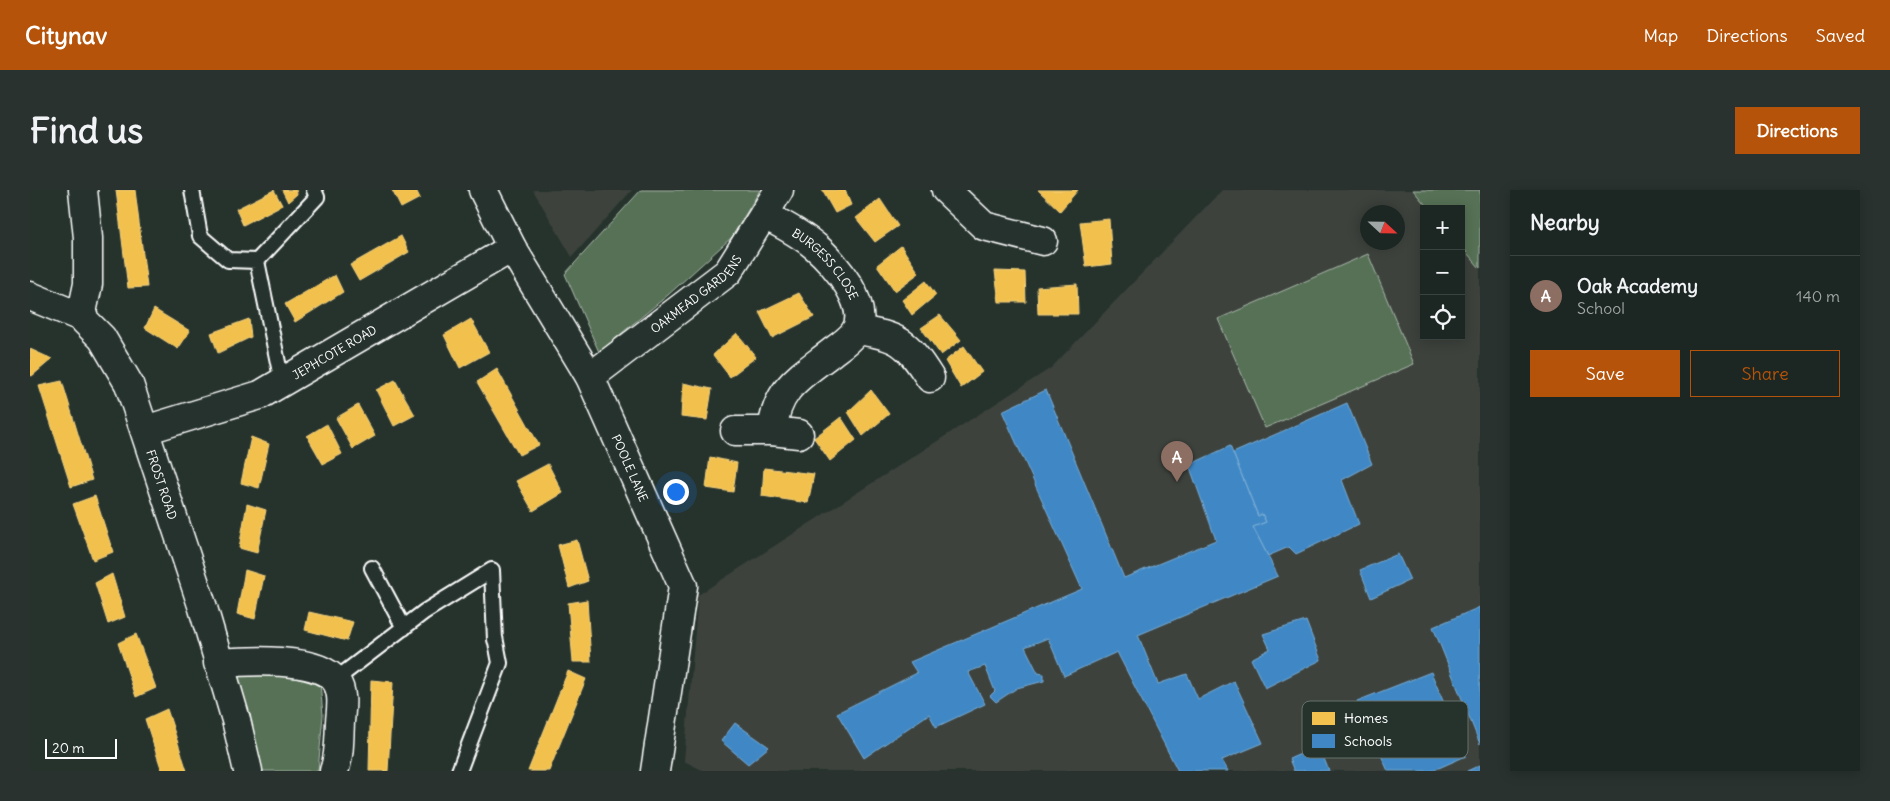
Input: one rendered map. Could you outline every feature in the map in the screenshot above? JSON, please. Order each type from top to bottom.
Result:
[{"type":"street","points":[[81,317],[88,284],[88,238],[83,190]]},
{"type":"street","name":"POOLE LANE","points":[[482,190],[512,248],[590,376],[683,586],[655,771]]},
{"type":"street","name":"OAKMEAD GARDENS","points":[[590,376],[728,272],[779,190]]},
{"type":"street","points":[[946,190],[984,226],[1043,241]]},
{"type":"street","name":"BURGESS CLOSE","points":[[764,215],[784,225],[816,247],[847,282],[858,304],[859,322],[856,330]]},
{"type":"street","name":"JEPHCOTE ROAD","points":[[145,430],[260,395],[512,248]]},
{"type":"street","name":"FROST ROAD","points":[[30,296],[81,317],[102,338],[129,384],[236,720],[248,771]]},
{"type":"street","points":[[772,430],[774,412],[786,390],[848,340],[856,330],[873,332],[906,345],[930,378]]},
{"type":"street","points":[[735,431],[772,430],[799,434]]},
{"type":"street","points":[[218,663],[270,660],[312,669],[335,680],[339,687],[342,704],[338,759],[334,771]]},
{"type":"lane","points":[[192,190],[200,236],[228,260],[257,261],[317,197],[314,190]]},
{"type":"lane","points":[[257,261],[282,382]]},
{"type":"lane","points":[[372,568],[404,628]]},
{"type":"lane","points":[[335,680],[404,628],[492,570],[495,638],[500,663],[459,771]]},
{"type":"shaded area","points":[[533,190],[632,190],[572,257]]},
{"type":"shaded area","points":[[1222,190],[1480,190],[1480,771],[704,771],[684,761],[698,595],[1051,368]]},
{"type":"green space","points":[[641,190],[760,190],[732,237],[668,295],[599,352],[565,274]]},
{"type":"green space","points":[[1413,190],[1480,190],[1480,268],[1465,251],[1465,205],[1426,205]]},
{"type":"green space","points":[[1368,254],[1414,364],[1265,428],[1218,319]]},
{"type":"green space","points":[[235,672],[301,676],[320,683],[323,715],[318,771],[260,771]]},
{"type":"building: Homes","points":[[116,190],[135,190],[147,287],[128,288]]},
{"type":"building: Homes","points":[[274,190],[282,205],[243,225],[236,209]]},
{"type":"building: Homes","points":[[282,190],[296,190],[297,194],[288,202]]},
{"type":"building: Homes","points":[[392,190],[416,190],[420,198],[401,208]]},
{"type":"building: Homes","points":[[822,190],[845,190],[851,205],[835,213]]},
{"type":"building: Homes","points":[[1038,190],[1078,190],[1060,211]]},
{"type":"building: Homes","points":[[880,199],[898,226],[875,242],[856,218]]},
{"type":"building: Homes","points":[[1109,219],[1112,264],[1086,267],[1080,222]]},
{"type":"building: Homes","points":[[401,236],[409,252],[359,281],[350,265]]},
{"type":"building: Homes","points":[[901,246],[919,273],[895,291],[877,265]]},
{"type":"building: Homes","points":[[995,271],[1025,272],[1026,302],[999,302]]},
{"type":"building: Homes","points":[[335,275],[343,292],[295,322],[285,304]]},
{"type":"building: Homes","points":[[926,281],[936,295],[912,315],[902,300]]},
{"type":"building: Homes","points":[[1077,284],[1078,314],[1038,314],[1037,287]]},
{"type":"building: Homes","points":[[799,293],[814,317],[772,338],[759,312]]},
{"type":"building: Homes","points":[[154,309],[190,331],[178,349],[145,328]]},
{"type":"building: Homes","points":[[940,315],[961,340],[941,355],[921,328]]},
{"type":"building: Homes","points":[[249,319],[251,337],[218,353],[211,333]]},
{"type":"building: Homes","points":[[471,319],[489,352],[460,368],[444,335]]},
{"type":"building: Homes","points":[[737,333],[756,357],[730,377],[713,355]]},
{"type":"building: Homes","points":[[964,346],[982,372],[961,388],[945,361]]},
{"type":"building: Homes","points":[[30,349],[52,359],[32,376],[30,375]]},
{"type":"building: Homes","points":[[497,369],[539,445],[519,455],[477,382]]},
{"type":"building: Homes","points":[[395,380],[415,415],[394,426],[376,390]]},
{"type":"building: Homes","points":[[62,381],[92,480],[71,487],[39,386]]},
{"type":"building: Homes","points":[[683,383],[712,389],[707,420],[681,417]]},
{"type":"building: Homes","points":[[871,390],[889,414],[863,436],[848,412]]},
{"type":"building: Homes","points":[[358,405],[375,436],[353,449],[336,418]]},
{"type":"building: Homes","points":[[841,417],[856,440],[830,461],[814,438]]},
{"type":"building: Homes","points":[[327,424],[342,454],[323,464],[307,436]]},
{"type":"building: Homes","points":[[251,437],[269,444],[259,488],[241,483]]},
{"type":"building: Homes","points":[[710,457],[737,463],[733,492],[706,488]]},
{"type":"building: Homes","points":[[548,464],[563,493],[533,511],[516,481]]},
{"type":"building: Homes","points":[[764,468],[814,474],[808,503],[762,496]]},
{"type":"building: Homes","points":[[95,496],[113,552],[93,560],[73,504]]},
{"type":"building: Homes","points":[[247,504],[266,510],[257,553],[239,548]]},
{"type":"building: Homes","points":[[577,540],[588,581],[569,588],[558,545]]},
{"type":"building: Homes","points":[[245,570],[264,576],[255,619],[237,614]]},
{"type":"building: Homes","points":[[112,574],[125,617],[108,624],[95,583]]},
{"type":"building: Homes","points":[[587,600],[591,662],[573,662],[568,603]]},
{"type":"building: Homes","points":[[309,612],[353,622],[347,641],[305,630]]},
{"type":"building: Homes","points":[[136,634],[156,688],[136,697],[118,643]]},
{"type":"building: Homes","points":[[568,671],[586,679],[549,771],[528,771]]},
{"type":"building: Homes","points":[[371,680],[393,682],[388,771],[369,771]]},
{"type":"building: Homes","points":[[167,709],[187,771],[162,771],[145,719]]},
{"type":"building: Schools","points":[[1046,390],[1124,578],[1216,540],[1189,465],[1230,446],[1258,516],[1262,514],[1266,522],[1253,527],[1278,576],[1138,635],[1158,684],[1187,674],[1198,699],[1234,681],[1263,743],[1222,760],[1228,771],[1178,771],[1117,652],[1064,676],[1048,638],[1025,647],[1038,673],[1044,674],[1044,681],[1017,688],[996,702],[990,696],[995,691],[985,666],[968,672],[985,704],[936,727],[929,714],[864,758],[837,713],[917,673],[910,662],[1082,589],[1002,411]]},
{"type":"building: Schools","points":[[1347,403],[1372,464],[1342,480],[1359,524],[1296,554],[1289,547],[1268,556],[1253,527],[1266,522],[1262,514],[1258,516],[1233,453]]},
{"type":"building: Schools","points":[[1398,554],[1410,580],[1371,598],[1360,570]]},
{"type":"building: Schools","points":[[1480,607],[1480,744],[1468,714],[1468,701],[1463,701],[1433,627]]},
{"type":"building: Schools","points":[[1306,621],[1321,660],[1265,688],[1251,659],[1270,649],[1263,634]]},
{"type":"building: Schools","points":[[1431,672],[1443,701],[1357,701]]},
{"type":"building: Schools","points":[[735,723],[769,747],[748,764],[721,741]]},
{"type":"building: Schools","points":[[1302,753],[1302,758],[1324,758],[1329,771],[1294,771],[1289,759]]},
{"type":"building: Schools","points":[[1382,758],[1461,758],[1432,771],[1388,771]]},
{"type":"building: Schools","points":[[1480,765],[1480,771],[1467,771]]},
{"type":"place","name":"Oak Academy","points":[[1177,482]]}]
